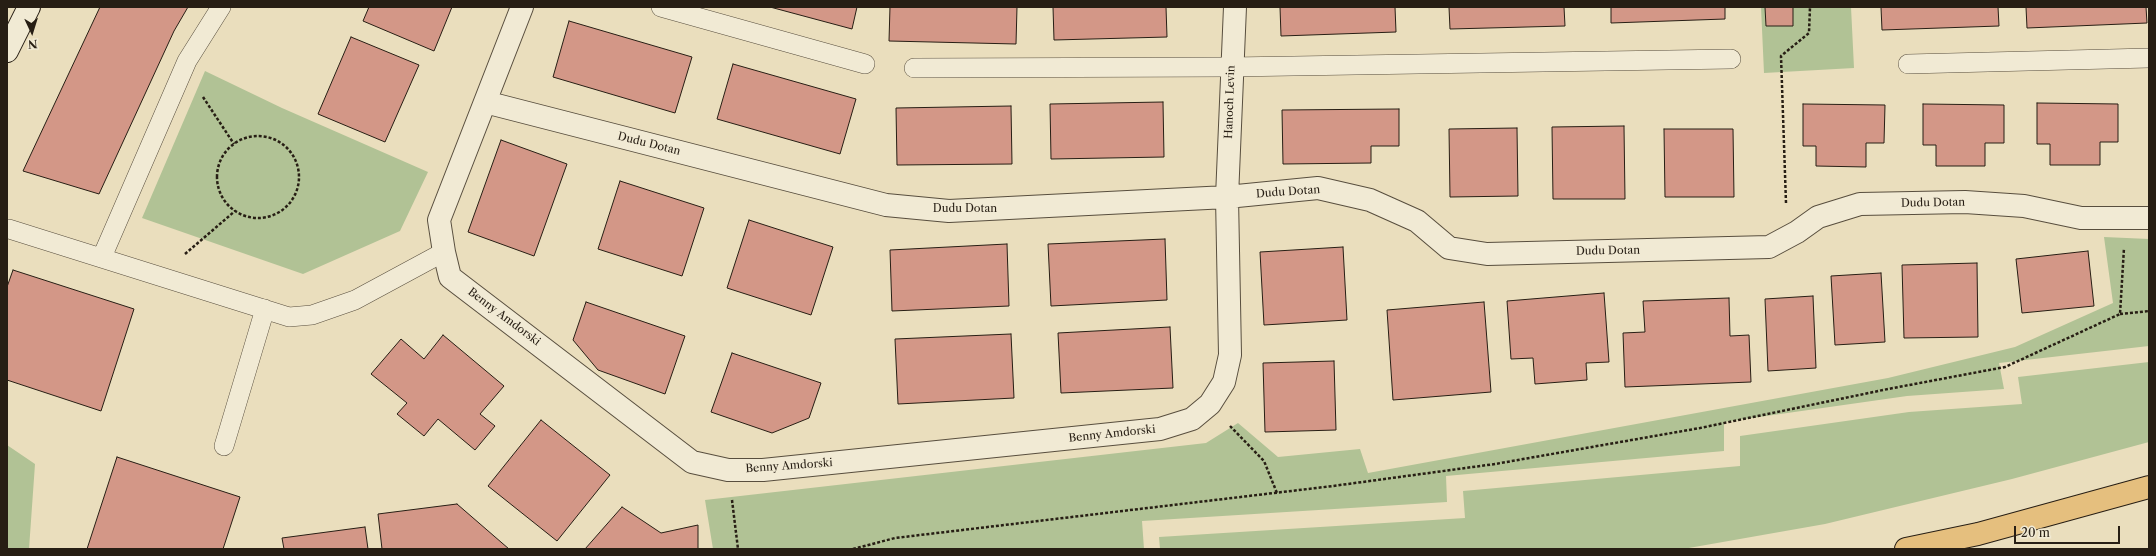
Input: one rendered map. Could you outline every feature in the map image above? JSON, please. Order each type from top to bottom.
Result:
[{"type":"highway","points":[[1906,549],[1978,534],[2149,487]]},
{"type":"street","points":[[7,51],[30,7]]},
{"type":"street","name":"Benny Amdorski","points":[[522,7],[439,220],[444,252],[450,276],[692,462],[728,470],[763,470],[1160,429],[1192,419],[1210,404],[1224,382],[1230,355],[1227,197]]},
{"type":"street","name":"Hanoch Levin","points":[[1227,197],[1231,67],[1235,7]]},
{"type":"street","name":"Dudu Dotan","points":[[485,102],[886,205],[949,211],[1227,197],[1318,188],[1370,200],[1418,221],[1449,248],[1487,254],[1769,247],[1788,237],[1818,217],[1860,204],[1964,202],[2024,206],[2081,218],[2149,218]]},
{"type":"lane","points":[[102,257],[184,68],[221,7]]},
{"type":"lane","points":[[661,7],[865,64]]},
{"type":"lane","points":[[1908,64],[2149,58]]},
{"type":"lane","points":[[914,68],[1231,67],[1730,60]]},
{"type":"lane","points":[[9,229],[289,317],[312,315],[355,300],[444,252]]},
{"type":"lane","points":[[224,446],[265,309]]},
{"type":"path","points":[[1788,237],[1781,56],[1809,33],[1810,7]]},
{"type":"path","points":[[184,68],[234,144]]},
{"type":"path","points":[[259,135],[273,138],[285,145],[294,156],[299,170],[299,184],[294,197],[286,208],[274,215],[259,218],[247,217],[235,211],[225,202],[219,190],[217,177],[219,165],[225,152],[234,144],[246,138],[259,135]]},
{"type":"path","points":[[159,276],[235,211]]},
{"type":"path","points":[[2120,314],[2126,218]]},
{"type":"path","points":[[853,549],[895,538],[1277,493],[1503,463],[1700,428],[1888,389],[2005,367],[2120,314],[2149,311]]},
{"type":"path","points":[[1210,404],[1264,461],[1277,493]]},
{"type":"path","points":[[728,470],[738,549]]},
{"type":"green space","points":[[1761,7],[1851,7],[1854,68],[1764,73]]},
{"type":"green space","points":[[205,71],[282,108],[428,172],[400,231],[303,274],[142,218]]},
{"type":"green space","points":[[2104,237],[2149,239],[2149,346],[1999,363],[2004,389],[1907,396],[1724,422],[1724,451],[1446,476],[1447,502],[1142,521],[1144,549],[713,549],[705,500],[1206,443],[1238,423],[1278,457],[1360,449],[1368,473],[1888,378],[2015,347],[2113,303]]},
{"type":"green space","points":[[2149,362],[2149,442],[2012,479],[1825,524],[1683,549],[1160,549],[1159,537],[1465,518],[1463,491],[1740,466],[1740,436],[1909,412],[2022,404],[2018,377]]},
{"type":"green space","points":[[7,445],[35,464],[29,549],[7,549]]},
{"type":"building","points":[[100,7],[188,7],[174,31],[99,194],[23,171]]},
{"type":"building","points":[[369,7],[452,7],[434,51],[363,21]]},
{"type":"building","points":[[770,7],[857,7],[852,29]]},
{"type":"building","points":[[890,7],[1017,7],[1016,44],[889,41]]},
{"type":"building","points":[[1053,7],[1166,7],[1167,37],[1054,40]]},
{"type":"building","points":[[1280,7],[1395,7],[1396,32],[1281,36]]},
{"type":"building","points":[[1449,7],[1564,7],[1565,26],[1450,29]]},
{"type":"building","points":[[1611,7],[1725,7],[1725,19],[1611,23]]},
{"type":"building","points":[[1765,7],[1793,7],[1793,26],[1766,26]]},
{"type":"building","points":[[1881,7],[1998,7],[1999,26],[1882,30]]},
{"type":"building","points":[[2026,7],[2146,7],[2147,23],[2027,28]]},
{"type":"building","points":[[569,21],[692,57],[675,113],[553,77]]},
{"type":"building","points":[[351,37],[419,65],[385,142],[318,114]]},
{"type":"building","points":[[733,64],[856,99],[840,154],[717,119]]},
{"type":"building","points":[[1163,102],[1164,157],[1051,159],[1050,104]]},
{"type":"building","points":[[2037,103],[2118,104],[2118,142],[2100,142],[2100,165],[2050,165],[2050,144],[2037,144]]},
{"type":"building","points":[[1803,104],[1885,105],[1884,143],[1866,143],[1866,167],[1816,166],[1816,146],[1803,146]]},
{"type":"building","points":[[1923,104],[2004,105],[2004,143],[1985,143],[1985,166],[1936,166],[1936,145],[1923,145]]},
{"type":"building","points":[[1011,106],[1012,164],[897,165],[896,108]]},
{"type":"building","points":[[1399,109],[1399,146],[1371,146],[1371,163],[1283,164],[1282,110]]},
{"type":"building","points":[[1624,126],[1625,199],[1553,199],[1552,127]]},
{"type":"building","points":[[1517,128],[1518,196],[1450,197],[1449,129]]},
{"type":"building","points":[[1664,129],[1733,129],[1734,197],[1665,197]]},
{"type":"building","points":[[501,140],[567,164],[534,256],[468,232]]},
{"type":"building","points":[[620,181],[704,208],[682,276],[598,249]]},
{"type":"building","points":[[749,220],[833,247],[811,315],[727,288]]},
{"type":"building","points":[[1165,239],[1167,300],[1051,306],[1048,244]]},
{"type":"building","points":[[1007,244],[1009,306],[892,311],[890,250]]},
{"type":"building","points":[[1343,247],[1347,320],[1264,325],[1260,252]]},
{"type":"building","points":[[2088,251],[2094,306],[2022,313],[2016,259]]},
{"type":"building","points":[[1977,263],[1978,337],[1904,338],[1902,265]]},
{"type":"building","points":[[13,270],[134,309],[101,411],[7,380],[7,287]]},
{"type":"building","points":[[1881,273],[1885,342],[1835,345],[1831,276]]},
{"type":"building","points":[[1604,293],[1609,362],[1586,363],[1587,380],[1535,384],[1533,358],[1511,359],[1507,301]]},
{"type":"building","points":[[1813,296],[1816,368],[1768,371],[1765,299]]},
{"type":"building","points":[[1729,298],[1730,336],[1749,335],[1751,382],[1625,387],[1623,333],[1645,332],[1643,301]]},
{"type":"building","points":[[586,302],[685,336],[665,394],[598,370],[573,340]]},
{"type":"building","points":[[1484,302],[1491,392],[1393,400],[1387,310]]},
{"type":"building","points":[[1170,327],[1173,388],[1061,393],[1058,333]]},
{"type":"building","points":[[1011,334],[1014,398],[898,404],[895,339]]},
{"type":"building","points":[[443,335],[504,386],[480,414],[495,426],[475,450],[438,419],[424,436],[397,414],[407,403],[371,374],[401,339],[424,359]]},
{"type":"building","points":[[732,353],[821,383],[809,418],[772,433],[711,412]]},
{"type":"building","points":[[1334,361],[1336,430],[1265,432],[1263,363]]},
{"type":"building","points":[[541,420],[610,475],[557,541],[488,486]]},
{"type":"building","points":[[117,457],[240,497],[223,549],[87,549]]},
{"type":"building","points":[[457,504],[509,549],[382,549],[378,514]]},
{"type":"building","points":[[622,507],[661,533],[698,525],[698,549],[585,549]]},
{"type":"building","points":[[365,527],[368,549],[284,549],[282,538]]}]
